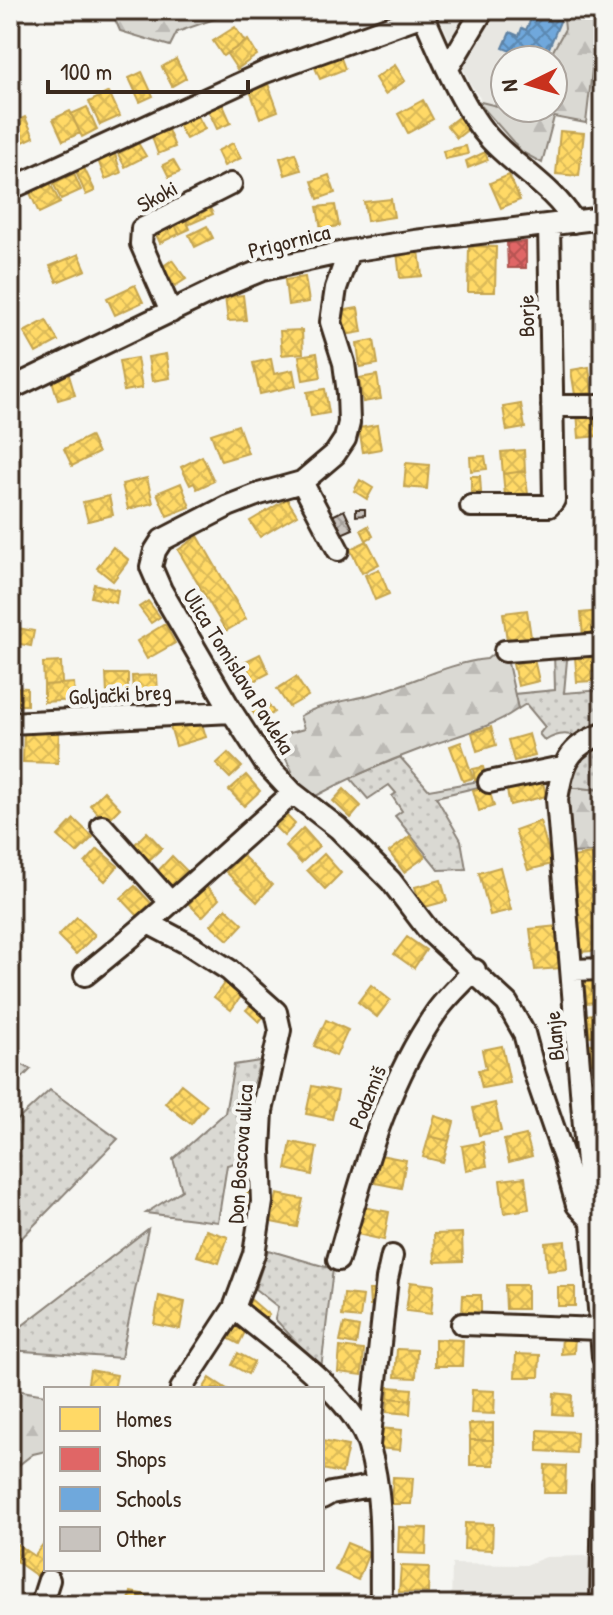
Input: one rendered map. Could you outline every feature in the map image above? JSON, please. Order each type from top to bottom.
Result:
[{"type":"street","points":[[448,68],[483,10]]},
{"type":"street","points":[[10,189],[265,72],[422,12],[448,68],[488,138],[547,189],[574,222]]},
{"type":"street","name":"Skoki","points":[[171,312],[141,244],[142,229],[231,184]]},
{"type":"street","name":"Prigornica","points":[[10,389],[262,270],[349,251],[603,218]]},
{"type":"street","name":"Borje","points":[[471,506],[549,506],[554,500],[549,225]]},
{"type":"street","name":"Ulica Tomislava Pavleka","points":[[349,251],[332,305],[331,322],[344,363],[348,393],[349,423],[345,439],[335,454],[302,482],[228,506],[162,540],[151,567],[161,590],[265,763],[293,793],[338,828],[391,881],[429,931],[475,970],[507,1003],[524,1033],[577,1205],[590,1219]]},
{"type":"street","points":[[552,406],[603,406]]},
{"type":"street","points":[[302,482],[338,550]]},
{"type":"street","points":[[505,651],[603,644]]},
{"type":"street","name":"Goljački breg","points":[[10,723],[232,712]]},
{"type":"street","points":[[489,782],[562,767],[571,752],[603,734]]},
{"type":"street","name":"Blanje","points":[[562,767],[557,799],[603,1357]]},
{"type":"street","points":[[85,975],[150,924],[170,902],[293,793]]},
{"type":"street","points":[[102,826],[170,902]]},
{"type":"street","name":"Don Boscova ulica","points":[[150,924],[229,970],[276,1012],[280,1030],[262,1111],[262,1202],[254,1254],[234,1308],[182,1387]]},
{"type":"street","points":[[573,970],[603,969]]},
{"type":"street","name":"Podzmiš","points":[[338,1260],[368,1160],[395,1086],[439,1009],[475,970]]},
{"type":"street","points":[[381,1605],[382,1531],[369,1445],[392,1256]]},
{"type":"street","points":[[234,1308],[315,1375],[354,1416],[369,1445]]},
{"type":"street","points":[[462,1324],[600,1329]]},
{"type":"street","points":[[601,1605],[603,1484]]},
{"type":"street","points":[[324,1497],[376,1485]]},
{"type":"street","points":[[41,1605],[49,1580]]},
{"type":"shaded area","points":[[436,10],[591,10],[578,114],[569,114],[569,44],[489,44],[488,110],[471,85]]},
{"type":"shaded area","points":[[546,1557],[593,1558],[595,1605],[451,1605],[452,1564],[526,1565]]},
{"type":"green space","points":[[111,10],[240,10],[177,32],[170,46],[120,31]]},
{"type":"green space","points":[[563,10],[599,10],[586,123],[569,120],[569,44],[557,44],[565,29]]},
{"type":"green space","points":[[477,101],[489,104],[489,115]]},
{"type":"green space","points":[[497,124],[552,124],[542,163],[522,152]]},
{"type":"green space","points":[[554,651],[575,653],[567,660],[564,693],[603,690],[603,727],[578,737],[561,734],[545,741],[539,734],[545,727],[526,704],[518,709],[514,694],[555,690]]},
{"type":"green space","points":[[493,654],[506,654],[518,709],[508,716],[383,764],[312,798],[281,777],[292,771],[275,737],[304,729],[300,716],[458,665],[487,659]]},
{"type":"green space","points":[[603,737],[603,790],[562,787],[568,767]]},
{"type":"green space","points":[[400,757],[429,790],[485,780],[487,785],[436,797],[461,840],[466,869],[439,870],[395,816],[402,811],[392,796],[396,793],[389,785],[368,799],[350,778]]},
{"type":"green space","points":[[562,787],[603,790],[603,852],[566,853]]},
{"type":"green space","points":[[593,851],[603,852],[603,922],[601,922]]},
{"type":"green space","points":[[10,1059],[31,1069],[10,1090]]},
{"type":"green space","points":[[260,1061],[252,1088],[249,1159],[227,1165],[218,1222],[146,1213],[182,1190],[173,1159],[225,1113],[234,1065]]},
{"type":"green space","points":[[50,1090],[118,1139],[10,1250],[10,1127]]},
{"type":"green space","points":[[148,1229],[121,1358],[10,1350],[10,1335]]},
{"type":"green space","points":[[268,1250],[333,1269],[321,1369],[275,1319],[278,1307],[255,1289]]},
{"type":"green space","points":[[10,1389],[44,1395],[44,1451],[33,1454],[10,1472]]},
{"type":"building: Homes","points":[[235,27],[245,42],[223,56],[213,41]]},
{"type":"building: Homes","points":[[248,40],[257,55],[237,69],[227,54]]},
{"type":"building: Homes","points":[[339,53],[345,69],[320,79],[313,63]]},
{"type":"building: Homes","points":[[176,59],[186,78],[172,86],[162,67]]},
{"type":"building: Homes","points":[[395,65],[405,81],[385,94],[375,78]]},
{"type":"building: Homes","points":[[142,72],[153,96],[140,102],[129,78]]},
{"type":"building: Homes","points":[[267,81],[278,111],[260,118],[249,88]]},
{"type":"building: Homes","points":[[109,92],[120,116],[100,125],[89,102]]},
{"type":"building: Homes","points":[[423,100],[433,119],[408,133],[398,114]]},
{"type":"building: Homes","points":[[222,103],[231,123],[217,129],[208,110]]},
{"type":"building: Homes","points":[[87,107],[97,129],[82,137],[71,114]]},
{"type":"building: Homes","points":[[70,111],[80,133],[63,141],[53,119]]},
{"type":"building: Homes","points":[[196,113],[205,129],[186,139],[177,123]]},
{"type":"building: Homes","points":[[461,115],[471,127],[457,138],[447,126]]},
{"type":"building: Homes","points":[[25,117],[34,137],[10,148],[10,124]]},
{"type":"building: Homes","points":[[168,130],[175,147],[158,154],[152,137]]},
{"type":"building: Homes","points":[[560,131],[584,133],[579,176],[556,174]]},
{"type":"building: Homes","points":[[138,143],[146,156],[125,167],[118,154]]},
{"type":"building: Homes","points":[[233,143],[241,158],[224,166],[217,151]]},
{"type":"building: Homes","points":[[466,146],[468,154],[445,159],[443,151]]},
{"type":"building: Homes","points":[[114,151],[121,173],[105,179],[97,157]]},
{"type":"building: Homes","points":[[485,152],[488,160],[468,168],[466,161]]},
{"type":"building: Homes","points":[[295,153],[301,170],[285,175],[280,158]]},
{"type":"building: Homes","points":[[173,160],[180,172],[169,177],[163,165]]},
{"type":"building: Homes","points":[[84,168],[95,191],[86,195],[76,172]]},
{"type":"building: Homes","points":[[74,174],[81,190],[61,199],[53,183]]},
{"type":"building: Homes","points":[[329,175],[335,193],[318,199],[312,181]]},
{"type":"building: Homes","points":[[509,175],[520,200],[501,208],[490,183]]},
{"type":"building: Homes","points":[[50,183],[60,203],[39,213],[30,193]]},
{"type":"building: Homes","points":[[391,199],[394,217],[367,221],[364,202]]},
{"type":"building: Homes","points":[[207,202],[213,214],[188,225],[183,212]]},
{"type":"building: Homes","points":[[335,205],[339,226],[321,229],[317,207]]},
{"type":"building: Homes","points":[[183,212],[190,229],[179,234],[172,217]]},
{"type":"building: Homes","points":[[172,217],[179,234],[160,243],[152,226]]},
{"type":"building: Homes","points":[[207,226],[213,238],[195,247],[189,235]]},
{"type":"building: Homes","points":[[469,246],[496,247],[495,292],[468,292]]},
{"type":"building: Homes","points":[[419,250],[422,276],[400,278],[397,252]]},
{"type":"building: Homes","points":[[79,254],[86,270],[57,282],[50,266]]},
{"type":"building: Homes","points":[[172,260],[186,279],[175,286],[162,267]]},
{"type":"building: Homes","points":[[305,277],[309,302],[288,305],[285,280]]},
{"type":"building: Homes","points":[[135,285],[143,302],[115,315],[107,298]]},
{"type":"building: Homes","points":[[243,295],[246,320],[228,321],[225,297]]},
{"type":"building: Homes","points":[[358,308],[362,332],[344,335],[340,311]]},
{"type":"building: Homes","points":[[46,320],[58,341],[36,353],[24,332]]},
{"type":"building: Homes","points":[[302,330],[303,353],[282,355],[280,331]]},
{"type":"building: Homes","points":[[374,340],[378,364],[360,367],[357,343]]},
{"type":"building: Homes","points":[[317,353],[321,377],[303,380],[299,356]]},
{"type":"building: Homes","points":[[166,354],[170,378],[152,381],[148,357]]},
{"type":"building: Homes","points":[[137,358],[142,388],[124,391],[119,361]]},
{"type":"building: Homes","points":[[271,359],[274,374],[293,370],[296,386],[260,394],[253,363]]},
{"type":"building: Homes","points":[[589,367],[592,393],[575,395],[571,370]]},
{"type":"building: Homes","points":[[68,372],[75,395],[58,400],[51,377]]},
{"type":"building: Homes","points":[[377,375],[381,399],[363,402],[359,378]]},
{"type":"building: Homes","points":[[325,389],[329,413],[311,416],[307,392]]},
{"type":"building: Homes","points":[[521,404],[525,428],[507,431],[503,407]]},
{"type":"building: Homes","points":[[597,411],[598,436],[579,438],[577,412]]},
{"type":"building: Homes","points":[[238,425],[248,453],[221,461],[211,434]]},
{"type":"building: Homes","points":[[377,425],[381,449],[363,452],[359,428]]},
{"type":"building: Homes","points":[[90,436],[98,453],[72,466],[64,449]]},
{"type":"building: Homes","points":[[524,450],[525,471],[503,474],[501,452]]},
{"type":"building: Homes","points":[[202,456],[214,481],[197,489],[194,483],[190,485],[181,467]]},
{"type":"building: Homes","points":[[485,456],[487,469],[471,471],[470,457]]},
{"type":"building: Homes","points":[[406,463],[429,465],[427,489],[404,487]]},
{"type":"building: Homes","points":[[525,471],[528,494],[505,496],[503,474]]},
{"type":"building: Homes","points":[[471,476],[480,476],[481,492],[471,492]]},
{"type":"building: Homes","points":[[147,478],[153,503],[128,509],[122,484]]},
{"type":"building: Homes","points":[[360,480],[373,488],[367,499],[354,491]]},
{"type":"building: Homes","points":[[181,483],[190,507],[167,516],[157,493]]},
{"type":"building: Homes","points":[[109,496],[113,515],[88,521],[83,502]]},
{"type":"building: Homes","points":[[287,499],[297,515],[260,537],[250,521]]},
{"type":"building: Homes","points":[[368,526],[373,536],[366,540],[361,530]]},
{"type":"building: Homes","points":[[198,536],[246,619],[226,631],[178,550]]},
{"type":"building: Homes","points":[[367,541],[379,564],[362,573],[350,549]]},
{"type":"building: Homes","points":[[113,547],[129,560],[113,581],[97,568]]},
{"type":"building: Homes","points":[[603,554],[603,581],[596,582],[593,555]]},
{"type":"building: Homes","points":[[379,569],[389,594],[375,600],[365,575]]},
{"type":"building: Homes","points":[[94,584],[118,590],[116,603],[91,597]]},
{"type":"building: Homes","points":[[148,601],[160,617],[151,623],[139,607]]},
{"type":"building: Homes","points":[[527,610],[531,637],[507,640],[503,613]]},
{"type":"building: Homes","points":[[599,611],[601,635],[583,637],[581,613]]},
{"type":"building: Homes","points":[[165,624],[175,643],[147,659],[137,641]]},
{"type":"building: Homes","points":[[18,628],[34,631],[31,646],[15,643]]},
{"type":"building: Homes","points":[[260,654],[269,673],[254,681],[244,662]]},
{"type":"building: Homes","points":[[603,654],[603,682],[601,671],[591,672],[592,681],[577,682],[575,657]]},
{"type":"building: Homes","points":[[534,659],[539,681],[518,686],[513,664]]},
{"type":"building: Homes","points":[[61,662],[62,684],[44,685],[43,663]]},
{"type":"building: Homes","points":[[106,674],[128,674],[128,694],[107,695]]},
{"type":"building: Homes","points":[[157,675],[158,693],[133,694],[132,676]]},
{"type":"building: Homes","points":[[296,677],[308,696],[289,707],[277,689]]},
{"type":"building: Homes","points":[[74,683],[75,700],[44,702],[44,685]]},
{"type":"building: Homes","points":[[10,687],[27,688],[27,705],[10,705]]},
{"type":"building: Homes","points":[[266,701],[274,712],[260,722],[252,711]]},
{"type":"building: Homes","points":[[200,717],[206,737],[176,746],[170,726]]},
{"type":"building: Homes","points":[[491,727],[496,745],[477,751],[472,733]]},
{"type":"building: Homes","points":[[24,729],[59,731],[58,763],[23,762]]},
{"type":"building: Homes","points":[[529,734],[535,756],[514,761],[508,740]]},
{"type":"building: Homes","points":[[461,742],[473,778],[463,781],[450,746]]},
{"type":"building: Homes","points":[[228,753],[242,767],[230,778],[216,764]]},
{"type":"building: Homes","points":[[483,767],[486,778],[475,780],[473,769]]},
{"type":"building: Homes","points":[[246,775],[260,791],[244,806],[229,790]]},
{"type":"building: Homes","points":[[542,777],[546,796],[510,805],[506,786]]},
{"type":"building: Homes","points":[[488,786],[494,806],[479,811],[473,790]]},
{"type":"building: Homes","points":[[344,789],[361,806],[351,818],[333,801]]},
{"type":"building: Homes","points":[[104,791],[120,808],[106,822],[90,805]]},
{"type":"building: Homes","points":[[282,811],[295,824],[284,836],[271,823]]},
{"type":"building: Homes","points":[[74,819],[93,837],[77,853],[58,836]]},
{"type":"building: Homes","points":[[540,821],[552,864],[528,870],[515,830]]},
{"type":"building: Homes","points":[[303,828],[319,846],[301,863],[285,846]]},
{"type":"building: Homes","points":[[147,832],[162,848],[146,863],[132,847]]},
{"type":"building: Homes","points":[[410,836],[425,857],[404,872],[389,852]]},
{"type":"building: Homes","points":[[98,849],[118,866],[105,881],[85,863]]},
{"type":"building: Homes","points":[[324,854],[341,873],[325,889],[307,870]]},
{"type":"building: Homes","points":[[592,854],[603,950],[581,952],[572,857]]},
{"type":"building: Homes","points":[[242,855],[272,885],[257,902],[226,872]]},
{"type":"building: Homes","points":[[172,856],[187,871],[171,888],[156,873]]},
{"type":"building: Homes","points":[[500,867],[511,910],[490,915],[479,873]]},
{"type":"building: Homes","points":[[441,880],[447,901],[421,908],[415,887]]},
{"type":"building: Homes","points":[[135,886],[151,903],[138,916],[121,898]]},
{"type":"building: Homes","points":[[206,886],[219,899],[202,917],[189,904]]},
{"type":"building: Homes","points":[[226,908],[243,924],[228,940],[211,925]]},
{"type":"building: Homes","points":[[77,917],[95,935],[76,954],[58,936]]},
{"type":"building: Homes","points":[[557,926],[561,968],[535,970],[530,929]]},
{"type":"building: Homes","points":[[407,937],[426,950],[414,968],[394,954]]},
{"type":"building: Homes","points":[[228,978],[245,991],[231,1010],[214,997]]},
{"type":"building: Homes","points":[[603,979],[603,1001],[587,1003],[584,981]]},
{"type":"building: Homes","points":[[371,985],[390,1000],[377,1017],[358,1002]]},
{"type":"building: Homes","points":[[255,1001],[267,1012],[259,1022],[246,1010]]},
{"type":"building: Homes","points":[[603,1012],[603,1034],[590,1036],[587,1015]]},
{"type":"building: Homes","points":[[326,1020],[348,1030],[336,1056],[314,1046]]},
{"type":"building: Homes","points":[[590,1044],[603,1044],[603,1063],[592,1063]]},
{"type":"building: Homes","points":[[502,1046],[510,1083],[482,1088],[478,1070],[486,1069],[482,1050]]},
{"type":"building: Homes","points":[[597,1076],[603,1076],[603,1098],[598,1098]]},
{"type":"building: Homes","points":[[181,1084],[207,1105],[191,1124],[165,1103]]},
{"type":"building: Homes","points":[[312,1086],[338,1091],[332,1119],[306,1114]]},
{"type":"building: Homes","points":[[495,1103],[501,1131],[479,1135],[473,1108]]},
{"type":"building: Homes","points":[[435,1116],[454,1122],[449,1141],[429,1136]]},
{"type":"building: Homes","points":[[526,1135],[532,1156],[509,1162],[504,1140]]},
{"type":"building: Homes","points":[[429,1136],[449,1141],[443,1162],[423,1157]]},
{"type":"building: Homes","points":[[291,1142],[317,1147],[312,1175],[286,1169]]},
{"type":"building: Homes","points":[[483,1142],[487,1166],[466,1170],[462,1146]]},
{"type":"building: Homes","points":[[380,1155],[406,1160],[401,1188],[375,1183]]},
{"type":"building: Homes","points":[[525,1177],[529,1209],[504,1213],[500,1180]]},
{"type":"building: Homes","points":[[239,1185],[249,1189],[245,1202],[235,1199]]},
{"type":"building: Homes","points":[[277,1194],[303,1199],[297,1227],[271,1222]]},
{"type":"building: Homes","points":[[240,1201],[252,1204],[246,1221],[235,1217]]},
{"type":"building: Homes","points":[[363,1207],[389,1212],[384,1240],[357,1234]]},
{"type":"building: Homes","points":[[206,1230],[228,1237],[219,1263],[197,1256]]},
{"type":"building: Homes","points":[[462,1233],[463,1261],[435,1262],[434,1234]]},
{"type":"building: Homes","points":[[565,1241],[567,1269],[547,1271],[545,1243]]},
{"type":"building: Homes","points":[[410,1282],[434,1285],[431,1314],[406,1311]]},
{"type":"building: Homes","points":[[505,1285],[527,1285],[527,1309],[506,1309]]},
{"type":"building: Homes","points":[[558,1287],[575,1287],[575,1306],[558,1306]]},
{"type":"building: Homes","points":[[369,1290],[380,1290],[381,1305],[370,1306]]},
{"type":"building: Homes","points":[[344,1294],[363,1296],[360,1318],[342,1316]]},
{"type":"building: Homes","points":[[463,1295],[481,1295],[481,1316],[462,1316]]},
{"type":"building: Homes","points":[[159,1296],[185,1302],[180,1329],[154,1324]]},
{"type":"building: Homes","points":[[248,1297],[269,1315],[262,1322],[242,1304]]},
{"type":"building: Homes","points":[[229,1323],[245,1332],[239,1344],[222,1335]]},
{"type":"building: Homes","points":[[344,1324],[359,1327],[356,1345],[340,1342]]},
{"type":"building: Homes","points":[[562,1335],[575,1335],[574,1353],[561,1354]]},
{"type":"building: Homes","points":[[435,1339],[463,1340],[462,1366],[435,1366]]},
{"type":"building: Homes","points":[[340,1347],[364,1350],[362,1375],[338,1372]]},
{"type":"building: Homes","points":[[397,1349],[417,1350],[416,1378],[395,1377]]},
{"type":"building: Homes","points":[[238,1353],[254,1362],[248,1374],[232,1365]]},
{"type":"building: Homes","points":[[516,1354],[540,1355],[539,1377],[515,1377]]},
{"type":"building: Homes","points":[[90,1370],[117,1375],[114,1387],[87,1387]]},
{"type":"building: Homes","points":[[210,1378],[224,1387],[204,1387]]},
{"type":"building: Homes","points":[[389,1387],[412,1389],[411,1400],[388,1398]]},
{"type":"building: Homes","points":[[472,1390],[495,1391],[494,1414],[471,1413]]},
{"type":"building: Homes","points":[[554,1393],[572,1395],[571,1415],[553,1414]]},
{"type":"building: Homes","points":[[388,1398],[411,1400],[410,1414],[387,1412]]},
{"type":"building: Homes","points":[[493,1423],[493,1440],[470,1440],[469,1424]]},
{"type":"building: Homes","points":[[379,1428],[402,1430],[400,1450],[377,1448]]},
{"type":"building: Homes","points":[[538,1430],[577,1432],[576,1453],[538,1451]]},
{"type":"building: Homes","points":[[470,1440],[493,1440],[494,1465],[470,1465]]},
{"type":"building: Homes","points":[[324,1441],[348,1446],[342,1473],[324,1469]]},
{"type":"building: Homes","points":[[545,1465],[566,1466],[565,1493],[544,1493]]},
{"type":"building: Homes","points":[[393,1477],[413,1478],[411,1504],[391,1504]]},
{"type":"building: Homes","points":[[465,1523],[493,1524],[492,1550],[464,1549]]},
{"type":"building: Homes","points":[[399,1527],[427,1528],[426,1554],[398,1553]]},
{"type":"building: Homes","points":[[10,1539],[25,1550],[16,1561],[10,1557]]},
{"type":"building: Homes","points":[[44,1543],[45,1571],[40,1578],[16,1561],[25,1550],[34,1556]]},
{"type":"building: Homes","points":[[347,1543],[369,1552],[358,1580],[335,1570]]},
{"type":"building: Homes","points":[[401,1566],[429,1567],[428,1593],[399,1592]]},
{"type":"building: Homes","points":[[131,1592],[157,1597],[156,1605],[128,1605]]},
{"type":"building: Homes","points":[[178,1598],[204,1603],[204,1605],[177,1605]]},
{"type":"building: Shops","points":[[526,242],[526,268],[508,268],[507,243]]},
{"type":"building: Schools","points":[[535,10],[561,19],[551,44],[505,44],[510,32],[519,36],[522,28],[526,30]]},
{"type":"building: Schools","points":[[496,1597],[496,1605],[465,1605],[465,1598]]},
{"type":"building: Other","points":[[356,509],[365,509],[365,515],[356,516]]},
{"type":"building: Other","points":[[344,510],[353,529],[339,535],[330,517]]}]
